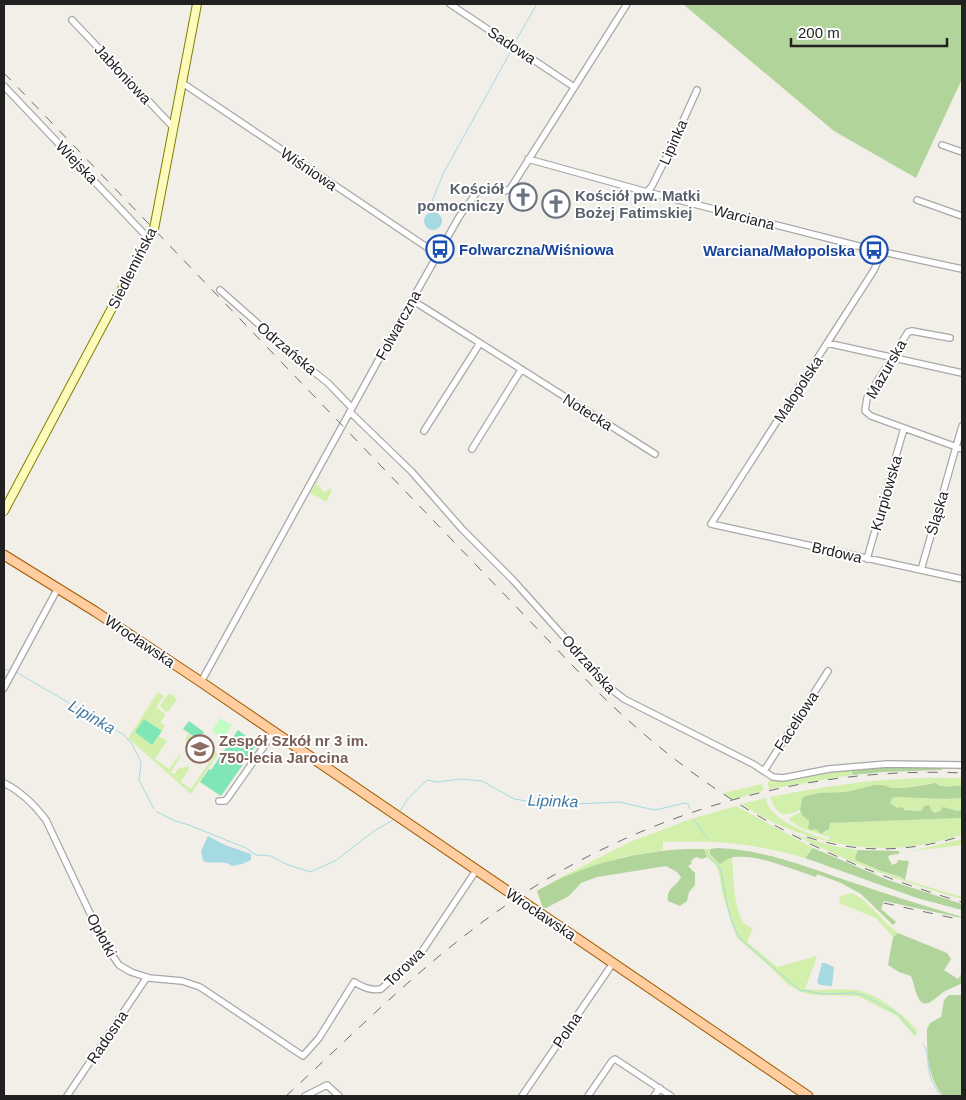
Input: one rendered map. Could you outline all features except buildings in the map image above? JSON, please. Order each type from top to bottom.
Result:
[{"type":"main road","name":"Wrocławska","points":[[4,555],[58,588],[201,682],[808,1096]]},
{"type":"street","name":"Siedlemińska","points":[[4,510],[149,239],[155,224],[197,4]]},
{"type":"street","name":"Sadowa","points":[[450,4],[574,87]]},
{"type":"street","name":"Folwarczna","points":[[201,682],[458,218],[474,195],[481,190],[499,192],[510,189],[627,4]]},
{"type":"street","name":"Jabłoniowa","points":[[72,20],[173,127]]},
{"type":"street","name":"Wiśniowa","points":[[181,82],[437,254]]},
{"type":"street","name":"Wiejska","points":[[4,86],[149,239]]},
{"type":"street","name":"Lipinka","points":[[647,192],[668,154],[697,90]]},
{"type":"street","points":[[942,145],[962,152]]},
{"type":"street","name":"Warciana","points":[[528,159],[647,192],[882,252],[962,269]]},
{"type":"street","points":[[917,200],[962,216]]},
{"type":"street","name":"Małopolska","points":[[711,524],[874,270],[882,252]]},
{"type":"street","name":"Odrzańska","points":[[220,290],[328,383],[351,410],[412,472],[462,529],[512,579],[613,692],[624,700],[773,777],[784,778],[829,769],[887,764],[962,765]]},
{"type":"street","name":"Notecka","points":[[412,300],[655,454]]},
{"type":"street","name":"Mazurska","points":[[904,428],[871,416],[865,411],[867,398],[908,332],[912,330],[950,338]]},
{"type":"street","points":[[424,431],[480,343]]},
{"type":"street","points":[[828,343],[962,373]]},
{"type":"street","points":[[472,449],[521,370]]},
{"type":"street","name":"Śląska","points":[[921,570],[959,448],[962,426]]},
{"type":"street","points":[[904,428],[959,448]]},
{"type":"street","name":"Kurpiowska","points":[[867,559],[904,428]]},
{"type":"street","name":"Brdowa","points":[[711,524],[962,580]]},
{"type":"street","points":[[4,688],[58,588]]},
{"type":"street","name":"Faceliowa","points":[[764,771],[828,671]]},
{"type":"street","points":[[219,801],[225,800],[228,797],[274,732]]},
{"type":"street","name":"Opłotki","points":[[4,783],[24,795],[35,805],[46,820],[62,850],[83,898],[118,965],[146,977],[182,982],[200,987],[303,1056]]},
{"type":"street","name":"Torowa","points":[[303,1056],[319,1038],[354,982],[368,989],[381,989],[421,952],[476,869]]},
{"type":"street","name":"Polna","points":[[522,1096],[613,963]]},
{"type":"street","name":"Radosna","points":[[67,1096],[146,977]]},
{"type":"street","points":[[588,1096],[615,1059],[671,1096]]},
{"type":"street","points":[[305,1096],[327,1085],[339,1096]]},
{"type":"street","points":[[654,1096],[660,1088]]},
{"type":"green space","points":[[683,4],[962,4],[962,79],[916,178],[834,131]]},
{"type":"green space","points":[[320,476],[322,479],[320,477],[316,485],[319,485],[325,493],[330,488],[332,490],[326,502],[310,493]]},
{"type":"green space","points":[[158,692],[164,696],[156,707],[165,714],[161,723],[165,726],[162,731],[144,719],[152,745],[159,736],[167,741],[155,759],[169,769],[180,754],[171,772],[175,774],[178,769],[189,766],[181,782],[191,789],[215,754],[211,752],[207,760],[203,760],[201,756],[203,748],[191,740],[190,742],[185,739],[188,734],[218,754],[191,794],[128,738]]},
{"type":"green space","points":[[168,694],[177,699],[169,711],[166,712],[160,706]]},
{"type":"green space","points":[[220,718],[232,725],[224,739],[212,731]]},
{"type":"green space","points":[[144,719],[162,731],[152,745],[135,732]]},
{"type":"green space","points":[[189,721],[204,732],[199,740],[183,729]]},
{"type":"green space","points":[[238,730],[257,744],[221,796],[200,782],[209,769],[211,770]]},
{"type":"green space","points":[[943,765],[942,770],[852,775],[853,769]]},
{"type":"green space","points":[[854,768],[852,775],[769,789],[768,782],[770,780]]},
{"type":"green space","points":[[962,778],[962,786],[944,786],[929,783],[905,788],[892,788],[874,785],[846,792],[819,793],[805,796],[802,799],[800,810],[789,814],[778,811],[770,797],[852,783],[893,779]]},
{"type":"green space","points":[[935,783],[945,786],[962,786],[962,798],[895,797],[892,798],[890,803],[897,808],[902,807],[905,810],[919,811],[924,806],[929,805],[935,813],[943,807],[958,811],[962,809],[962,818],[830,823],[829,829],[821,834],[816,829],[811,830],[808,828],[809,821],[802,815],[800,810],[802,799],[805,796],[819,793],[846,792],[874,785],[905,788]]},
{"type":"green space","points":[[762,784],[764,790],[735,799],[731,799],[723,793]]},
{"type":"green space","points":[[766,798],[768,806],[774,813],[791,825],[829,840],[829,837],[801,828],[789,820],[801,812],[809,821],[807,825],[825,833],[829,829],[830,823],[962,818],[962,835],[906,847],[863,847],[841,844],[799,833],[779,825],[741,804]]},
{"type":"green space","points":[[892,798],[962,798],[962,809],[958,811],[947,808],[935,813],[928,805],[924,806],[921,811],[897,808],[890,803]]},
{"type":"green space","points":[[736,806],[813,848],[805,858],[768,849],[735,844],[663,842],[663,850],[622,857],[550,883],[630,842],[691,819]]},
{"type":"green space","points":[[793,834],[833,846],[858,850],[855,856],[871,867],[905,880],[962,897],[962,899],[876,871],[834,854]]},
{"type":"green space","points":[[962,839],[962,845],[912,851]]},
{"type":"green space","points":[[718,848],[768,855],[962,918],[884,901],[881,909],[896,922],[893,925],[861,894],[841,883],[817,874],[816,877],[755,858],[734,857],[720,864],[710,854],[710,849]]},
{"type":"green space","points":[[813,848],[888,880],[962,904],[962,910],[917,898],[805,858]]},
{"type":"green space","points":[[704,849],[710,849],[710,854],[732,857],[735,898],[738,909],[746,925],[753,928],[747,942],[777,967],[817,956],[805,989],[856,990],[872,995],[911,1024],[917,1030],[915,1037],[897,1016],[858,996],[813,995],[801,992],[787,984],[737,938],[723,896],[718,869],[706,855]]},
{"type":"green space","points":[[704,849],[707,857],[702,859],[696,857],[688,866],[695,873],[695,885],[689,892],[687,901],[680,906],[668,901],[668,896],[670,890],[681,877],[677,872],[666,866],[597,877],[581,883],[569,896],[546,908],[543,908],[537,891],[572,874],[608,861],[646,853]]},
{"type":"green space","points":[[858,850],[899,851],[899,854],[888,857],[892,865],[897,863],[898,860],[909,861],[905,880],[856,860],[855,857]]},
{"type":"green space","points":[[851,893],[869,905],[898,933],[893,937],[876,918],[839,903],[841,896]]},
{"type":"green space","points":[[898,933],[947,953],[951,959],[944,970],[958,979],[962,973],[962,983],[930,1002],[921,1002],[911,976],[899,972],[888,965],[893,937]]},
{"type":"green space","points":[[949,995],[962,995],[962,1096],[943,1096],[934,1081],[929,1064],[927,1029],[930,1023],[941,1017],[944,1000]]},
{"type":"water","points":[[429,212],[437,212],[442,217],[440,228],[429,230],[424,225],[424,217]]},
{"type":"water","points":[[208,836],[225,845],[251,854],[251,860],[232,866],[225,863],[203,861],[201,851]]},
{"type":"water","points":[[822,963],[834,967],[832,986],[820,985],[817,982]]},
{"type":"waterway","points":[[515,42],[537,4]]},
{"type":"waterway","points":[[431,212],[433,199],[443,174],[512,49]]},
{"type":"waterway","name":"Lipinka","points":[[4,670],[10,670]]},
{"type":"waterway","name":"Lipinka","points":[[16,672],[124,735],[132,744],[140,760],[139,780],[154,809]]},
{"type":"waterway","name":"Lipinka","points":[[400,811],[407,800],[427,780],[437,782],[461,779],[482,781],[514,799],[552,805],[619,802],[655,810],[685,803],[688,804],[690,809]]},
{"type":"waterway","name":"Lipinka","points":[[157,812],[175,821],[246,848],[256,855],[271,856],[286,864],[310,872],[335,861],[374,831],[393,820]]},
{"type":"waterway","name":"Lipinka","points":[[694,820],[708,839]]},
{"type":"waterway","name":"Lipinka","points":[[707,851],[709,856],[719,866],[730,917],[738,935],[744,942],[799,990],[825,994],[854,993],[863,995],[898,1014],[916,1035]]},
{"type":"waterway","name":"Lipinka","points":[[923,1044],[927,1053],[931,1078],[941,1096]]},
{"type":"railway","points":[[4,73],[597,691],[637,728],[722,793],[766,820],[811,844],[859,866],[962,902]]},
{"type":"railway","points":[[286,1096],[400,990],[448,949],[525,892],[582,860],[641,832],[703,809],[767,791],[831,779],[897,773],[962,773]]},
{"type":"railway","points":[[807,837],[846,846],[885,849],[923,845],[962,836]]},
{"type":"railway","points":[[884,903],[962,920]]},
{"type":"place","name":"Kościół pomocniczy","points":[[523,197]]},
{"type":"place","name":"Kościół pw. Matki Bożej Fatimskiej","points":[[556,204]]},
{"type":"place","name":"Folwarczna/Wiśniowa","points":[[440,249]]},
{"type":"place","name":"Warciana/Małopolska","points":[[874,250]]},
{"type":"place","name":"Zespół Szkół nr 3 im. 750-lecia Jarocina","points":[[200,749]]}]
